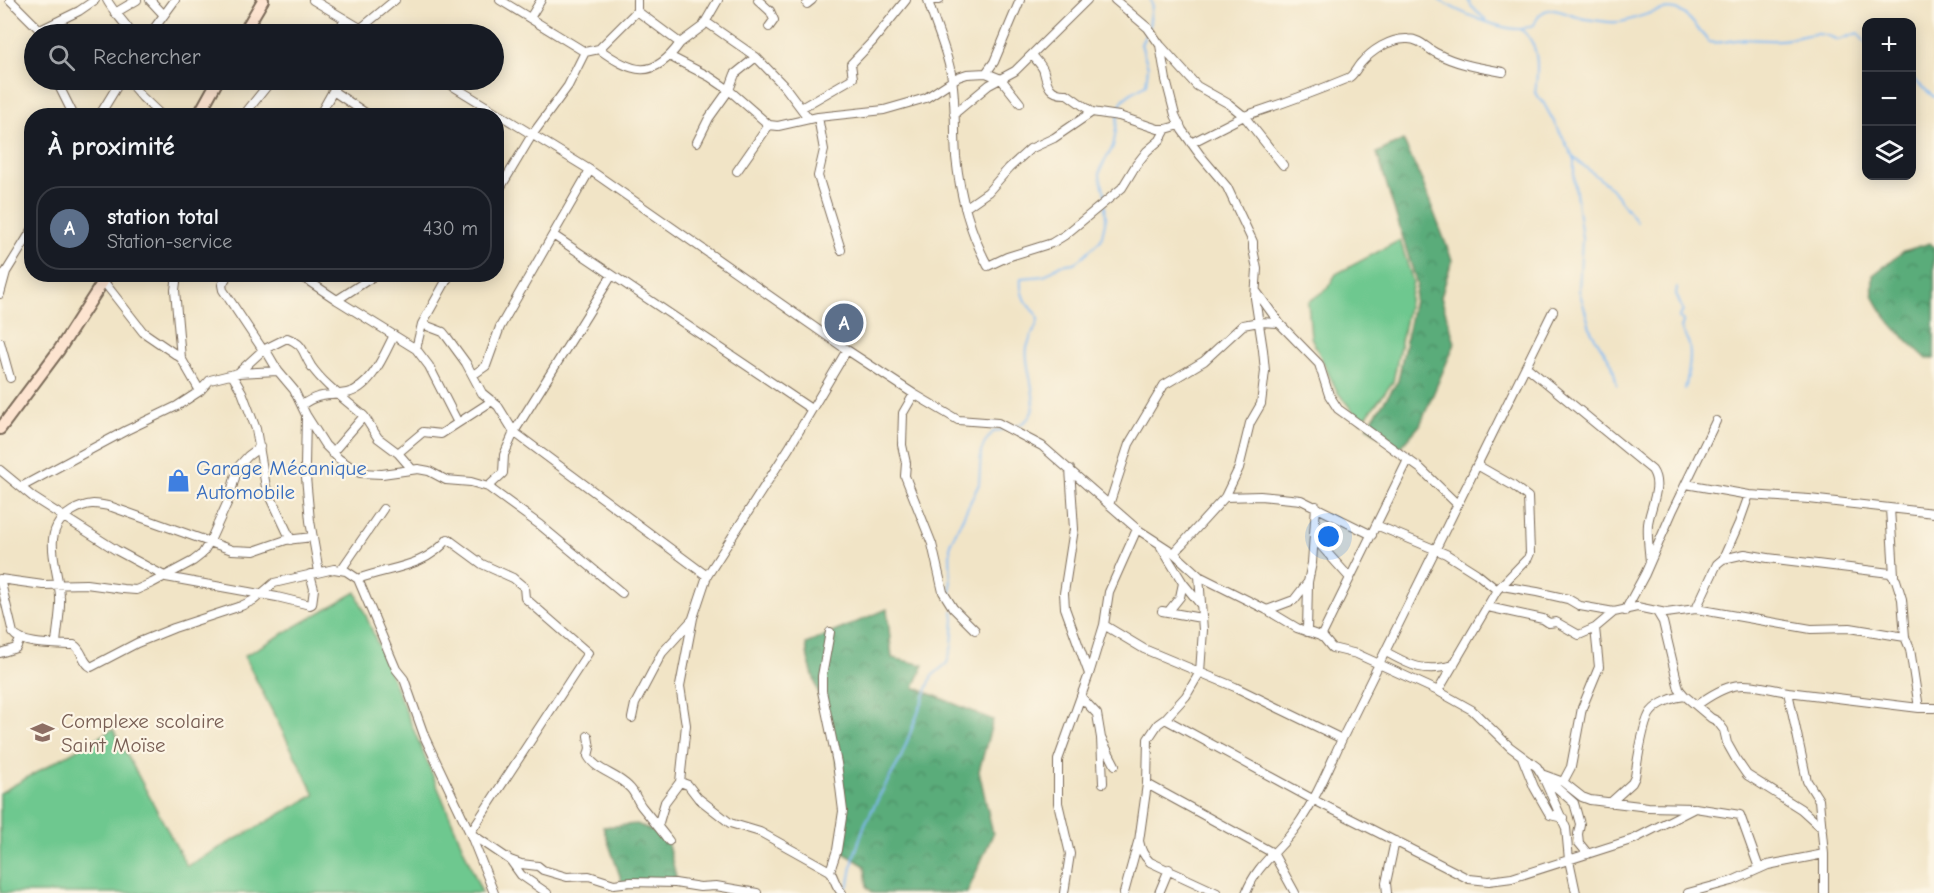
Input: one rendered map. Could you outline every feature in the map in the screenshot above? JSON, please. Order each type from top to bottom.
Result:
[{"type":"street","points":[[10,0],[33,24]]},
{"type":"street","points":[[55,24],[95,0]]},
{"type":"street","points":[[107,0],[115,14],[126,24]]},
{"type":"street","points":[[115,14],[137,0]]},
{"type":"street","points":[[150,0],[164,15]]},
{"type":"street","points":[[249,24],[263,0]]},
{"type":"street","points":[[313,0],[352,24]]},
{"type":"street","points":[[366,24],[395,0]]},
{"type":"street","points":[[500,0],[585,52],[598,49],[637,11],[637,0]]},
{"type":"street","points":[[530,18],[541,0]]},
{"type":"street","points":[[598,49],[620,64],[649,70],[670,57],[680,43],[706,22],[718,0]]},
{"type":"street","points":[[758,0],[770,11],[774,20],[769,27]]},
{"type":"street","points":[[801,108],[853,78],[851,64],[906,0]]},
{"type":"street","points":[[928,0],[943,41],[953,81],[956,156],[965,208],[974,237],[988,266],[1007,257],[1052,243],[1115,195],[1147,151],[1160,140],[1166,129]]},
{"type":"street","points":[[934,0],[939,0]]},
{"type":"street","points":[[986,73],[994,62],[1020,0]]},
{"type":"street","points":[[954,114],[989,85],[1009,76],[1087,0]]},
{"type":"street","points":[[1115,0],[1148,28],[1160,45],[1197,86],[1229,104],[1244,116],[1282,165]]},
{"type":"street","points":[[157,24],[171,2]]},
{"type":"street","points":[[637,11],[680,43]]},
{"type":"street","points":[[343,18],[343,24]]},
{"type":"street","points":[[706,22],[756,57],[809,119]]},
{"type":"street","points":[[1191,143],[1244,116],[1351,78],[1366,57],[1393,41],[1417,40],[1436,53],[1453,60],[1477,68],[1503,72]]},
{"type":"street","points":[[1160,45],[1166,80],[1180,125],[1191,143],[1227,186],[1251,234],[1257,269],[1255,290],[1264,371],[1261,404],[1250,423],[1239,468],[1225,497],[1174,554]]},
{"type":"street","points":[[504,183],[532,135],[568,86],[585,52]]},
{"type":"street","points":[[1032,55],[1044,70],[1045,82],[1050,88],[1060,94],[1067,94],[1092,112],[1166,129],[1180,125]]},
{"type":"street","points":[[670,57],[710,77],[729,90],[769,126],[818,117],[884,110],[926,98],[967,74],[986,73],[1001,79],[1020,103]]},
{"type":"street","points":[[696,142],[709,117],[729,90],[735,74],[756,57]]},
{"type":"street","points":[[61,90],[70,108]]},
{"type":"street","points":[[104,108],[115,90]]},
{"type":"street","points":[[136,90],[154,108]]},
{"type":"street","points":[[202,108],[212,90]]},
{"type":"street","points":[[249,108],[264,90]]},
{"type":"street","points":[[458,90],[488,108]]},
{"type":"street","points":[[323,108],[333,91],[358,108]]},
{"type":"street","points":[[965,208],[988,192],[1030,149],[1054,138],[1092,112]]},
{"type":"street","points":[[818,117],[824,150],[818,176],[841,249]]},
{"type":"street","points":[[504,118],[590,170],[847,350],[914,394],[958,420],[998,423],[1042,446],[1137,529],[1174,554],[1199,576],[1268,610],[1297,628],[1321,637],[1332,648],[1357,654],[1438,691],[1472,710],[1510,747],[1537,767],[1542,775],[1563,818],[1576,893]]},
{"type":"street","points":[[737,171],[769,126]]},
{"type":"street","points":[[473,375],[486,366],[500,327],[590,170]]},
{"type":"street","points":[[553,235],[811,409]]},
{"type":"street","points":[[0,294],[3,275],[24,242]]},
{"type":"street","points":[[488,488],[503,473],[504,455],[514,432],[612,275]]},
{"type":"street","points":[[0,429],[59,350],[103,282]]},
{"type":"street","points":[[109,282],[143,332],[181,358]]},
{"type":"street","points":[[176,282],[181,358],[200,391]]},
{"type":"street","points":[[224,282],[222,285],[225,293],[263,350],[294,390],[306,415],[325,445],[333,453],[360,473],[382,474],[411,468],[429,471],[446,480],[471,482],[488,488],[540,525],[622,592]]},
{"type":"street","points":[[310,282],[416,349],[429,366],[458,423]]},
{"type":"street","points":[[337,300],[365,282]]},
{"type":"street","points":[[416,349],[422,324],[446,282]]},
{"type":"street","points":[[1255,290],[1279,323],[1319,364],[1329,395],[1338,408],[1421,468],[1457,504]]},
{"type":"street","points":[[1246,893],[1252,878],[1290,835],[1314,800],[1553,311]]},
{"type":"street","points":[[1109,505],[1129,444],[1164,385],[1204,361],[1243,325],[1259,322],[1279,323]]},
{"type":"street","points":[[422,324],[442,332],[459,352],[482,393],[498,406],[514,432],[707,576]]},
{"type":"street","points":[[302,405],[317,396],[352,392],[368,380],[394,335]]},
{"type":"street","points":[[235,374],[263,350],[287,338],[295,341],[301,346],[311,366],[328,386],[364,416],[378,438],[398,453],[411,468]]},
{"type":"street","points":[[0,342],[10,378]]},
{"type":"street","points":[[658,826],[665,802],[680,782],[686,725],[680,686],[693,618],[707,576],[789,448],[847,350]]},
{"type":"street","points":[[1527,367],[1652,470],[1656,476],[1658,483],[1648,525],[1650,562]]},
{"type":"street","points":[[21,487],[177,406],[200,391],[210,380],[235,374],[278,371]]},
{"type":"street","points":[[235,374],[250,412],[260,447],[266,487],[291,540]]},
{"type":"street","points":[[914,394],[903,413],[902,445],[905,457],[905,476],[932,544],[943,592],[953,608],[975,630]]},
{"type":"street","points":[[398,453],[423,432],[441,434],[492,401]]},
{"type":"street","points":[[306,415],[305,466],[313,537],[320,572]]},
{"type":"street","points":[[333,453],[364,416]]},
{"type":"street","points":[[1625,611],[1716,421]]},
{"type":"street","points":[[260,447],[238,467],[229,499],[202,554],[166,576],[136,590],[86,584],[57,585],[0,579],[13,633],[20,640],[74,645],[80,648],[87,664],[91,667],[137,643],[254,600],[274,583],[320,572],[340,570],[351,573],[358,579],[396,669],[404,679],[425,738],[470,833],[494,893]]},
{"type":"street","points":[[1321,637],[1408,460]]},
{"type":"street","points":[[1438,691],[1500,588],[1524,564],[1530,553],[1528,498],[1512,484],[1477,465]]},
{"type":"street","points":[[1070,469],[1074,529],[1064,593],[1074,633],[1089,674]]},
{"type":"street","points":[[0,470],[34,498],[116,550],[166,576],[310,605],[314,597],[310,574]]},
{"type":"street","points":[[1686,484],[1749,495],[1809,499],[1934,513]]},
{"type":"street","points":[[1696,609],[1717,564],[1723,559],[1749,495]]},
{"type":"street","points":[[1225,497],[1260,496],[1301,500],[1372,535]]},
{"type":"street","points":[[56,644],[60,596],[52,536],[64,516],[81,506],[93,503],[112,507],[232,550],[249,551],[313,537]]},
{"type":"street","points":[[1268,610],[1294,600],[1308,582],[1311,573],[1316,506]]},
{"type":"street","points":[[1890,508],[1894,575],[1902,599],[1905,637],[1910,649],[1919,708]]},
{"type":"street","points":[[340,570],[382,509]]},
{"type":"street","points":[[1376,525],[1436,549],[1500,588],[1537,592],[1568,599],[1580,606],[1614,612],[1637,607],[1666,613],[1696,609],[1811,629],[1850,628],[1905,637]]},
{"type":"street","points":[[1064,893],[1070,854],[1058,803],[1058,760],[1104,625],[1109,592],[1137,529]]},
{"type":"street","points":[[1314,538],[1350,578]]},
{"type":"street","points":[[358,579],[384,573],[426,558],[448,539],[482,564],[522,584],[525,587],[525,598],[588,653],[470,833]]},
{"type":"street","points":[[1159,543],[1183,583],[1201,605]]},
{"type":"street","points":[[1723,559],[1745,554],[1894,575]]},
{"type":"street","points":[[1124,893],[1139,841],[1147,784],[1148,739],[1158,724],[1185,696],[1200,672],[1203,641],[1199,576]]},
{"type":"street","points":[[1307,632],[1308,582]]},
{"type":"street","points":[[1183,583],[1180,597],[1165,612],[1202,618]]},
{"type":"street","points":[[1488,607],[1556,622],[1579,636],[1595,628],[1614,612]]},
{"type":"street","points":[[1657,612],[1663,622],[1679,689],[1717,721],[1724,730],[1727,743],[1747,775],[1801,809],[1822,828]]},
{"type":"street","points":[[1297,628],[1309,616]]},
{"type":"street","points":[[632,718],[636,704],[662,653],[693,618]]},
{"type":"street","points":[[1104,625],[1144,649],[1306,720],[1342,739]]},
{"type":"street","points":[[1563,782],[1571,767],[1582,708],[1599,667],[1595,628]]},
{"type":"street","points":[[830,632],[822,676],[822,692],[837,763],[843,811],[837,850],[830,871],[836,887],[842,893]]},
{"type":"street","points":[[0,653],[16,648],[20,640]]},
{"type":"street","points":[[1386,652],[1418,668],[1437,669],[1454,664]]},
{"type":"street","points":[[1407,677],[1412,666]]},
{"type":"street","points":[[1697,705],[1718,690],[1735,684],[1747,684],[1788,692],[1934,708]]},
{"type":"street","points":[[1788,692],[1808,781],[1819,800],[1824,854],[1824,893]]},
{"type":"street","points":[[1610,803],[1632,783],[1635,777],[1651,711],[1666,702],[1685,696]]},
{"type":"street","points":[[1081,697],[1097,714],[1101,738],[1103,783]]},
{"type":"street","points":[[1165,719],[1314,800],[1469,879],[1478,881],[1512,878],[1588,854],[1634,838],[1695,808]]},
{"type":"street","points":[[588,736],[590,748],[588,756],[592,764],[616,775],[632,789],[641,806],[669,841]]},
{"type":"street","points":[[1101,738],[1115,765]]},
{"type":"street","points":[[1522,757],[1534,787],[1550,815],[1563,818]]},
{"type":"street","points":[[1542,775],[1563,782],[1582,797],[1590,800],[1648,807],[1695,808],[1740,815],[1758,868]]},
{"type":"street","points":[[1542,775],[1574,803],[1580,824],[1580,843],[1588,854]]},
{"type":"street","points":[[680,782],[688,785],[699,798],[730,822],[760,832],[830,871]]},
{"type":"street","points":[[1147,784],[1273,853],[1295,893]]},
{"type":"street","points":[[470,833],[510,860],[538,866],[543,870],[567,877],[590,876],[614,884],[631,882],[675,883],[700,888],[716,886],[758,893]]},
{"type":"street","points":[[1139,841],[1143,855],[1150,862],[1217,893]]},
{"type":"street","points":[[1387,893],[1386,884],[1395,841]]},
{"type":"street","points":[[1688,893],[1732,881],[1758,868],[1824,854]]},
{"type":"street","points":[[510,860],[521,875],[547,893]]},
{"type":"street","points":[[1160,893],[1169,870]]},
{"type":"green space","points":[[1403,140],[1422,181],[1452,260],[1441,297],[1455,343],[1420,425],[1399,449],[1367,427],[1398,381],[1417,284],[1377,153]]},
{"type":"green space","points":[[1400,240],[1413,282],[1393,382],[1362,422],[1338,393],[1311,337],[1308,302],[1327,289],[1336,274]]},
{"type":"green space","points":[[1930,243],[1934,247],[1934,359],[1927,359],[1896,329],[1873,294],[1873,275],[1904,251]]},
{"type":"green space","points":[[356,592],[482,893],[0,893],[0,793],[113,729],[187,866],[315,795],[244,656]]},
{"type":"green space","points":[[887,609],[892,658],[924,665],[914,687],[993,720],[979,771],[993,834],[967,893],[873,893],[867,887],[865,866],[839,850],[843,826],[840,777],[836,753],[806,644]]},
{"type":"green space","points":[[637,824],[663,836],[668,845],[677,880],[674,877],[675,883],[622,882],[603,827]]},
{"type":"waterway","points":[[1149,27],[1151,0]]},
{"type":"waterway","points":[[1439,0],[1478,19],[1511,28],[1522,29],[1534,25],[1538,17],[1547,10],[1581,18],[1617,22],[1669,9],[1685,15],[1709,42],[1721,43],[1747,39],[1779,40],[1814,34],[1838,40],[1858,33],[1862,38]]},
{"type":"waterway","points":[[1468,0],[1486,20]]},
{"type":"waterway","points":[[1520,29],[1532,42],[1537,58],[1535,93],[1543,102],[1574,158],[1610,187],[1637,222]]},
{"type":"waterway","points":[[1105,197],[1100,171],[1113,146],[1121,104],[1128,95],[1146,84],[1148,67],[1141,44],[1147,32]]},
{"type":"waterway","points":[[1916,81],[1934,97]]},
{"type":"waterway","points":[[1574,158],[1574,178],[1582,239],[1579,290],[1591,331],[1612,364],[1617,385]]},
{"type":"waterway","points":[[1012,427],[1024,422],[1031,414],[1033,404],[1027,348],[1038,318],[1023,296],[1021,278],[1044,276],[1060,265],[1074,263],[1081,258],[1101,240],[1106,218],[1105,206]]},
{"type":"waterway","points":[[1677,287],[1676,294],[1683,311],[1679,318],[1683,322],[1681,328],[1690,350],[1685,389]]},
{"type":"waterway","points":[[951,600],[950,544],[979,484],[981,452],[985,442],[993,432],[1003,429]]},
{"type":"waterway","points":[[844,891],[849,883],[854,856],[865,824],[900,760],[932,676],[947,663],[952,646],[953,611]]},
{"type":"place","name":"station total","points":[[844,323]]},
{"type":"place","name":"Garage Mécanique Automobile","points":[[178,480]]},
{"type":"place","name":"Complexe scolaire Saint Moïse","points":[[43,733]]}]
